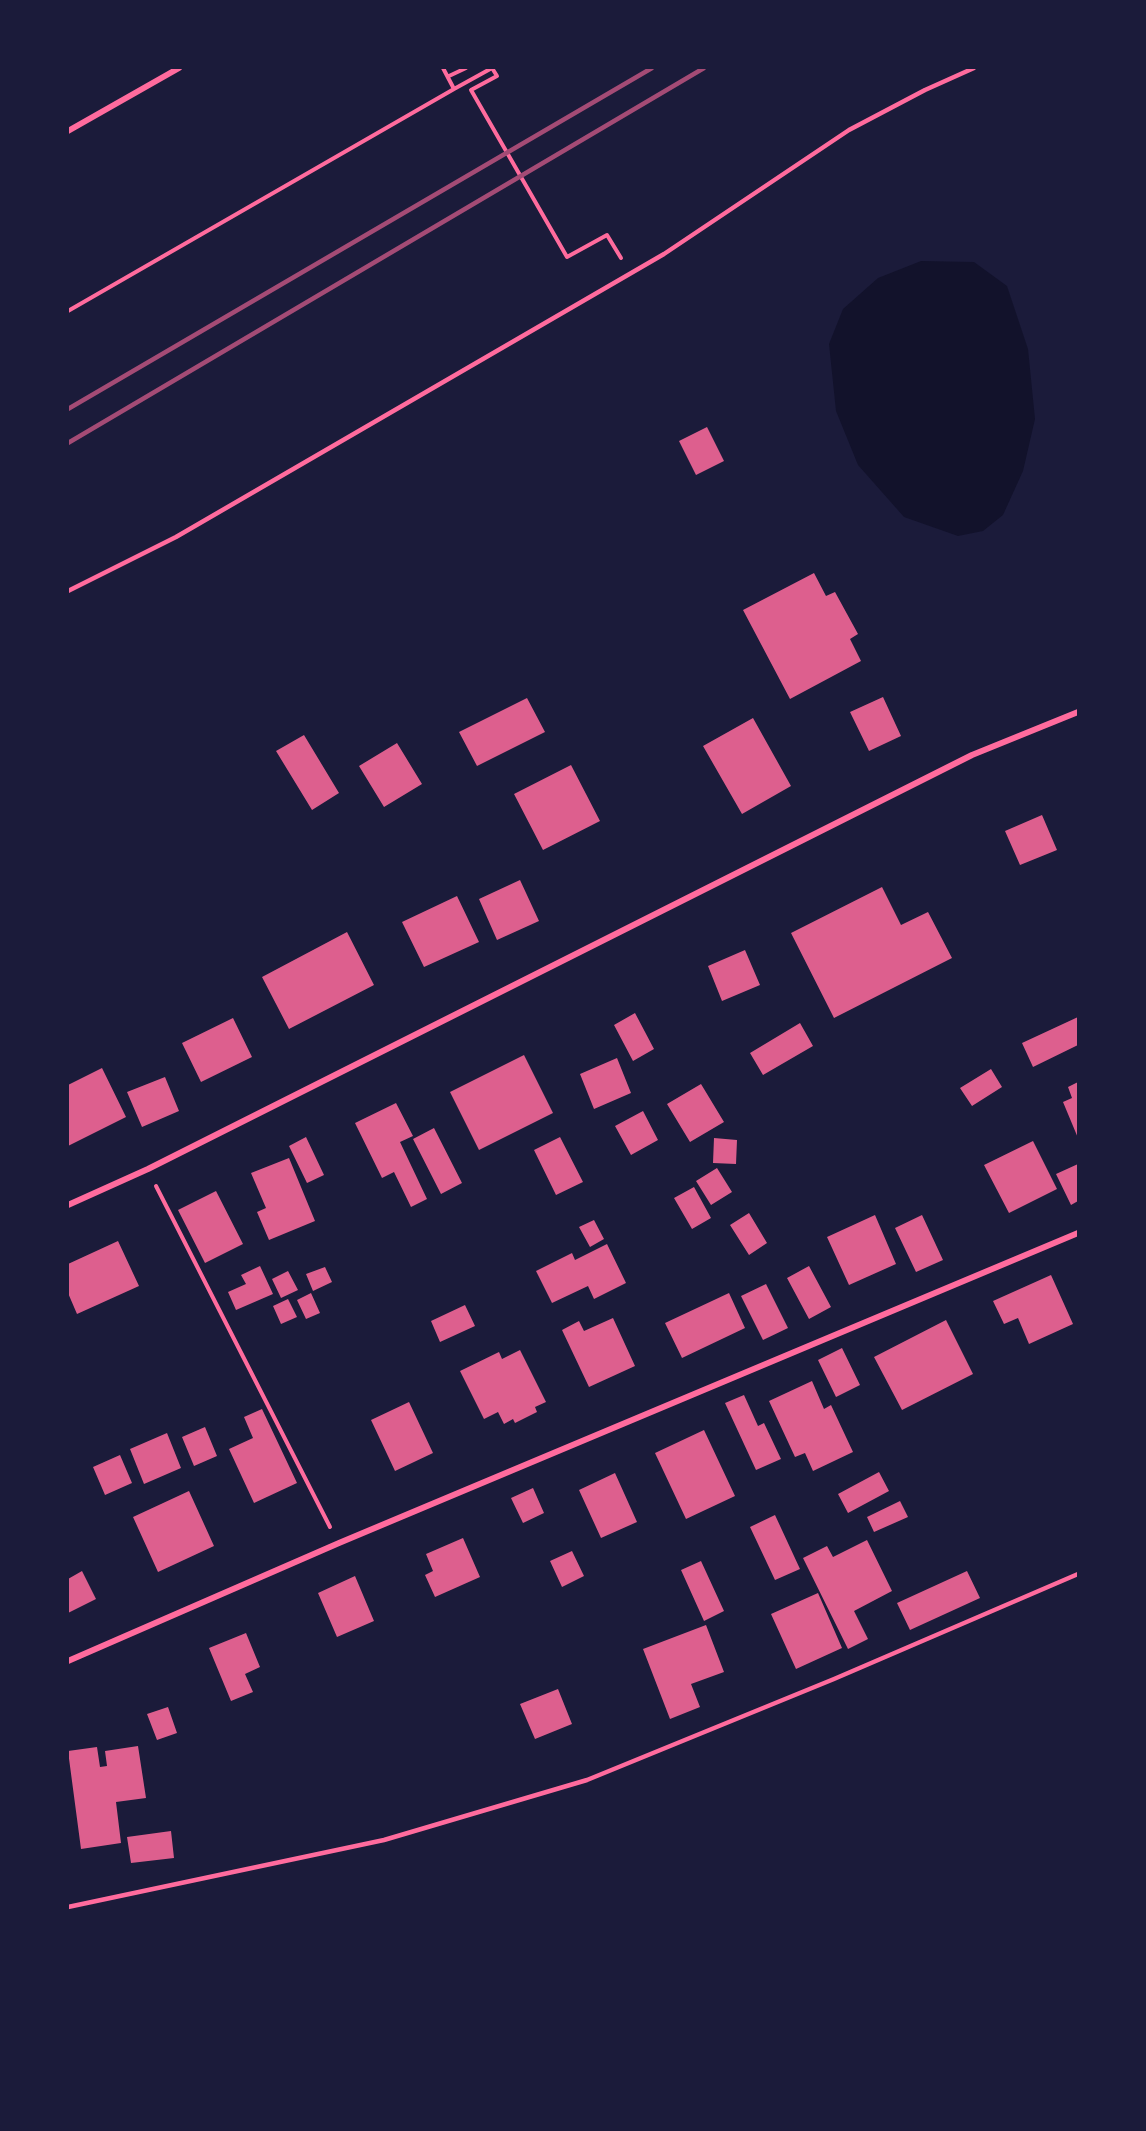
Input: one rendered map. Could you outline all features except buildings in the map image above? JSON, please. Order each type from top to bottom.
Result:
[{"type":"street","points":[[68,131],[179,68]]},
{"type":"street","points":[[68,1205],[148,1169],[972,755],[1078,712]]},
{"type":"street","points":[[68,1661],[339,1543],[1078,1233]]},
{"type":"lane","points":[[68,591],[176,537],[664,254],[849,130],[925,90],[974,68]]},
{"type":"lane","points":[[68,1907],[384,1840],[587,1779],[834,1679],[1078,1574]]},
{"type":"path","points":[[443,68],[454,89]]},
{"type":"path","points":[[449,76],[466,68]]},
{"type":"path","points":[[68,311],[492,68],[497,76],[471,90],[567,257],[607,235],[621,259]]},
{"type":"path","points":[[148,1169],[339,1543]]},
{"type":"shaded area","points":[[921,261],[974,262],[1007,286],[1028,349],[1035,419],[1023,471],[1003,515],[983,531],[958,536],[904,517],[858,465],[836,411],[829,344],[843,309],[878,278]]},
{"type":"railway","points":[[68,409],[652,68]]},
{"type":"railway","points":[[68,443],[704,68]]}]
